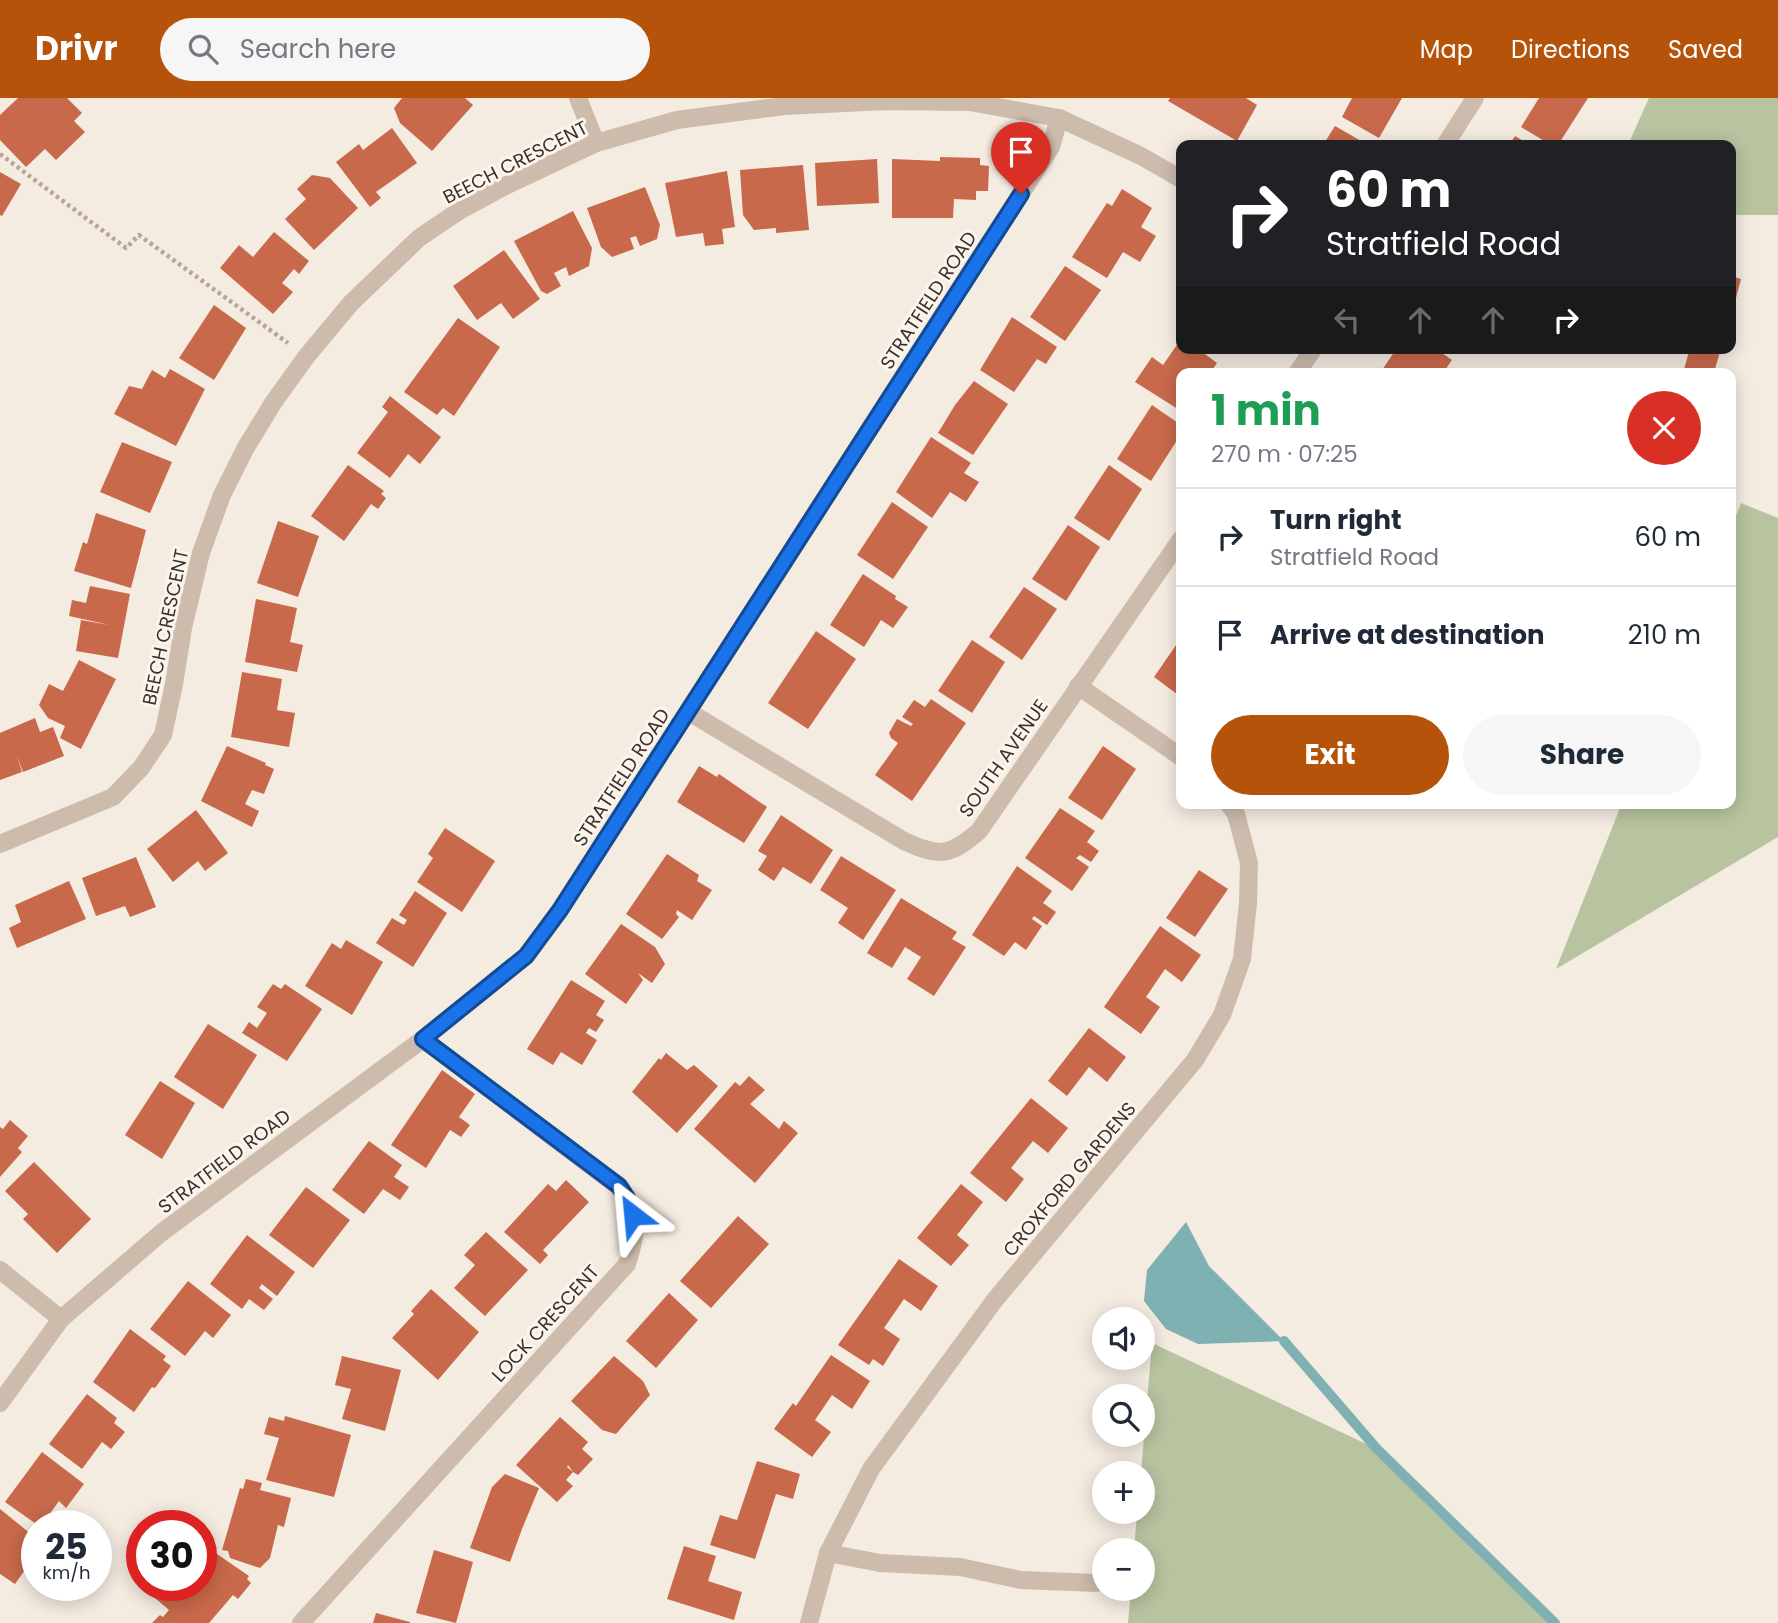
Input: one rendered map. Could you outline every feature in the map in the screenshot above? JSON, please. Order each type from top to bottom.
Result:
[{"type":"street","points":[[578,98],[596,143]]},
{"type":"street","points":[[1448,140],[1475,98]]},
{"type":"street","name":"BEECH CRESCENT","points":[[0,844],[113,797],[141,768],[163,735],[183,628],[201,553],[222,495],[245,449],[306,357],[351,303],[419,238],[459,211],[596,143],[677,120],[784,106],[886,101],[969,102],[1059,118],[1141,156],[1176,176]]},
{"type":"street","name":"STRATFIELD ROAD","points":[[61,1319],[161,1234],[423,1039],[526,956],[560,910],[689,712],[1051,147],[1059,118]]},
{"type":"street","name":"SOUTH AVENUE","points":[[689,712],[904,841],[926,851],[946,852],[964,844],[979,831],[1176,546]]},
{"type":"street","points":[[1078,686],[1176,754]]},
{"type":"street","name":"CROXFORD GARDENS","points":[[809,1623],[828,1553],[871,1469],[994,1301],[1195,1060],[1222,1015],[1242,959],[1248,903],[1249,863],[1232,809]]},
{"type":"street","name":"LOCK CRESCENT","points":[[301,1623],[627,1264],[635,1238],[633,1215],[619,1186],[423,1039]]},
{"type":"street","points":[[0,1270],[61,1319],[0,1403]]},
{"type":"street","points":[[828,1553],[880,1563],[960,1567],[1021,1580],[1092,1583]]},
{"type":"path","points":[[0,154],[126,248],[139,234],[306,357]]},
{"type":"green space","points":[[1649,98],[1778,98],[1778,215],[1736,215],[1736,140],[1630,140]]},
{"type":"green space","points":[[1741,503],[1778,518],[1778,837],[1556,969],[1620,809],[1736,809],[1736,516]]},
{"type":"green space","points":[[1155,1344],[1377,1449],[1555,1623],[1128,1623],[1130,1601],[1155,1601],[1155,1538],[1135,1538],[1136,1524],[1155,1524],[1155,1461],[1142,1461],[1143,1447],[1155,1447],[1155,1384],[1149,1384],[1150,1370],[1155,1370]]},
{"type":"water","points":[[1186,1222],[1209,1266],[1284,1341],[1198,1344],[1166,1329],[1155,1315],[1155,1307],[1149,1307],[1144,1301],[1147,1270]]},
{"type":"building","points":[[18,98],[67,98],[82,113],[74,121],[85,132],[56,160],[45,149],[26,167],[0,140],[0,115]]},
{"type":"building","points":[[402,98],[465,98],[473,105],[432,151],[400,123],[394,108]]},
{"type":"building","points":[[1170,98],[1246,98],[1257,105],[1235,140],[1168,101]]},
{"type":"building","points":[[1352,98],[1402,98],[1379,138],[1342,117]]},
{"type":"building","points":[[1539,98],[1588,98],[1561,140],[1543,140],[1521,127]]},
{"type":"building","points":[[1335,126],[1359,140],[1326,140]]},
{"type":"building","points":[[392,128],[417,163],[376,192],[381,198],[370,207],[336,162],[359,144],[363,150]]},
{"type":"building","points":[[940,157],[980,158],[980,165],[989,166],[988,191],[976,191],[976,200],[954,199],[953,218],[892,218],[892,159],[940,161]]},
{"type":"building","points":[[877,159],[879,203],[817,206],[815,163]]},
{"type":"building","points":[[803,165],[809,230],[776,233],[776,228],[754,230],[743,215],[740,170]]},
{"type":"building","points":[[727,171],[735,227],[722,229],[724,244],[705,246],[703,233],[676,237],[665,183]]},
{"type":"building","points":[[0,172],[21,184],[2,216],[0,215]]},
{"type":"building","points":[[312,175],[330,178],[358,208],[314,250],[285,219],[306,199],[297,189]]},
{"type":"building","points":[[645,187],[660,225],[657,239],[640,246],[636,236],[630,238],[634,249],[612,257],[601,247],[587,208]]},
{"type":"building","points":[[1122,189],[1152,208],[1141,227],[1156,236],[1140,262],[1123,252],[1107,278],[1072,257],[1107,203],[1112,206]]},
{"type":"building","points":[[573,211],[592,248],[589,266],[569,276],[566,267],[554,273],[561,286],[547,294],[541,291],[514,241]]},
{"type":"building","points":[[274,232],[309,261],[299,274],[294,269],[282,283],[293,292],[273,314],[220,268],[239,245],[253,257]]},
{"type":"building","points":[[504,250],[540,299],[513,319],[501,303],[477,320],[453,286]]},
{"type":"building","points":[[1065,266],[1101,290],[1065,341],[1030,317]]},
{"type":"building","points":[[1736,278],[1741,279],[1736,298]]},
{"type":"building","points":[[214,305],[246,328],[214,380],[179,358]]},
{"type":"building","points":[[1012,317],[1057,347],[1046,364],[1037,359],[1014,392],[980,370]]},
{"type":"building","points":[[458,318],[500,347],[454,416],[443,408],[437,415],[404,392]]},
{"type":"building","points":[[1176,346],[1176,354],[1205,354],[1217,363],[1214,368],[1176,368],[1176,408],[1135,382],[1152,357],[1163,365]]},
{"type":"building","points":[[1393,354],[1444,354],[1452,360],[1446,368],[1383,368]]},
{"type":"building","points":[[1688,354],[1719,354],[1715,368],[1684,368]]},
{"type":"building","points":[[170,369],[205,389],[176,446],[114,414],[129,386],[142,389],[152,370],[165,378]]},
{"type":"building","points":[[974,381],[1008,404],[973,455],[938,433]]},
{"type":"building","points":[[390,396],[441,437],[420,464],[408,454],[390,478],[357,453],[388,412],[382,407]]},
{"type":"building","points":[[1152,405],[1176,422],[1176,442],[1151,481],[1117,459]]},
{"type":"building","points":[[931,437],[971,463],[964,473],[979,482],[966,502],[950,492],[932,518],[896,492]]},
{"type":"building","points":[[122,442],[172,462],[150,513],[100,492]]},
{"type":"building","points":[[348,465],[384,491],[381,494],[386,498],[378,509],[371,504],[344,541],[311,516]]},
{"type":"building","points":[[1109,465],[1142,489],[1109,541],[1074,518]]},
{"type":"building","points":[[892,502],[928,527],[893,579],[857,555]]},
{"type":"building","points":[[96,513],[146,530],[131,588],[74,571],[83,542],[87,544]]},
{"type":"building","points":[[278,521],[319,536],[298,597],[257,583]]},
{"type":"building","points":[[1068,525],[1100,547],[1066,601],[1032,579]]},
{"type":"building","points":[[863,574],[908,607],[893,628],[881,620],[864,647],[830,625]]},
{"type":"building","points":[[90,586],[130,594],[118,658],[76,651],[81,620],[110,625],[69,616],[72,600],[86,603]]},
{"type":"building","points":[[1024,587],[1057,609],[1022,660],[989,637]]},
{"type":"building","points":[[256,599],[297,608],[290,642],[303,645],[297,672],[245,662]]},
{"type":"building","points":[[816,631],[856,659],[808,729],[768,703]]},
{"type":"building","points":[[972,640],[1005,662],[972,713],[938,691]]},
{"type":"building","points":[[1176,645],[1176,693],[1154,677]]},
{"type":"building","points":[[79,660],[116,679],[81,749],[60,738],[65,726],[48,718],[39,705],[49,684],[63,691]]},
{"type":"building","points":[[242,672],[282,679],[277,710],[295,713],[289,747],[231,737]]},
{"type":"building","points":[[931,699],[966,723],[912,801],[875,775],[898,743],[889,733],[897,719],[911,726],[913,724],[902,717],[914,700],[925,707]]},
{"type":"building","points":[[35,718],[40,732],[53,727],[64,756],[23,772],[17,756],[22,772],[0,780],[0,733]]},
{"type":"building","points":[[227,746],[274,769],[264,794],[252,790],[245,804],[259,811],[252,827],[201,801]]},
{"type":"building","points":[[1103,746],[1136,769],[1102,820],[1068,798]]},
{"type":"building","points":[[699,766],[717,777],[719,774],[767,807],[744,843],[677,802]]},
{"type":"building","points":[[1060,808],[1095,831],[1087,842],[1099,851],[1091,862],[1080,855],[1076,858],[1089,867],[1072,891],[1025,858]]},
{"type":"building","points":[[196,810],[228,853],[205,871],[198,861],[173,882],[147,849]]},
{"type":"building","points":[[781,815],[833,850],[811,884],[783,867],[774,881],[758,870],[767,856],[758,851]]},
{"type":"building","points":[[445,828],[495,861],[462,912],[417,882],[433,858],[428,854]]},
{"type":"building","points":[[667,854],[699,875],[697,881],[712,890],[692,920],[677,910],[679,917],[662,939],[626,914]]},
{"type":"building","points":[[841,856],[896,890],[863,940],[838,923],[848,908],[820,890]]},
{"type":"building","points":[[136,857],[156,907],[130,917],[125,906],[96,916],[82,878]]},
{"type":"building","points":[[1017,866],[1052,891],[1043,903],[1056,912],[1047,925],[1034,916],[1032,919],[1042,926],[1026,950],[1015,942],[1004,956],[972,935]]},
{"type":"building","points":[[1199,870],[1228,889],[1195,937],[1166,918]]},
{"type":"building","points":[[69,881],[86,919],[17,948],[9,928],[21,922],[15,905]]},
{"type":"building","points":[[415,891],[447,913],[413,967],[376,943],[392,918],[404,925],[407,920],[399,915]]},
{"type":"building","points":[[901,898],[957,932],[952,939],[966,947],[934,996],[907,979],[921,957],[905,947],[892,968],[867,953]]},
{"type":"building","points":[[621,924],[655,947],[665,964],[652,983],[638,973],[643,980],[626,1004],[585,974]]},
{"type":"building","points":[[1160,926],[1201,955],[1182,982],[1165,969],[1146,997],[1160,1007],[1141,1034],[1104,1007]]},
{"type":"building","points":[[346,940],[383,962],[352,1015],[305,986],[332,943],[341,949]]},
{"type":"building","points":[[571,980],[605,1001],[596,1015],[604,1020],[596,1032],[589,1028],[586,1033],[597,1040],[582,1065],[561,1052],[553,1065],[527,1049]]},
{"type":"building","points":[[273,984],[281,989],[285,984],[322,1009],[287,1061],[242,1033],[249,1022],[257,1028],[267,1013],[257,1007]]},
{"type":"building","points":[[208,1024],[257,1055],[223,1109],[174,1077]]},
{"type":"building","points":[[1089,1028],[1126,1057],[1107,1082],[1089,1067],[1067,1096],[1048,1081]]},
{"type":"building","points":[[666,1053],[687,1070],[694,1065],[718,1086],[677,1133],[632,1092]]},
{"type":"building","points":[[442,1070],[475,1094],[459,1117],[470,1125],[461,1137],[450,1130],[426,1168],[391,1145]]},
{"type":"building","points":[[749,1076],[765,1090],[750,1104],[779,1129],[784,1121],[798,1133],[755,1183],[694,1129],[735,1082],[740,1086]]},
{"type":"building","points":[[160,1081],[195,1103],[162,1159],[125,1135]]},
{"type":"building","points":[[1031,1098],[1068,1128],[1048,1153],[1033,1141],[1011,1168],[1024,1179],[1006,1202],[970,1173]]},
{"type":"building","points":[[10,1120],[28,1136],[18,1148],[22,1152],[0,1177],[0,1127],[3,1129]]},
{"type":"building","points":[[369,1141],[402,1165],[394,1177],[409,1187],[400,1200],[383,1189],[364,1214],[332,1190]]},
{"type":"building","points":[[34,1162],[91,1219],[57,1253],[23,1219],[28,1214],[5,1191]]},
{"type":"building","points":[[566,1180],[589,1202],[543,1250],[548,1255],[540,1264],[504,1232],[548,1184],[556,1191]]},
{"type":"building","points":[[961,1184],[983,1202],[957,1235],[969,1245],[951,1266],[917,1238]]},
{"type":"building","points":[[306,1187],[350,1220],[313,1268],[269,1235]]},
{"type":"building","points":[[738,1216],[769,1244],[711,1308],[680,1281]]},
{"type":"building","points":[[486,1232],[528,1270],[485,1316],[454,1288],[475,1265],[464,1255]]},
{"type":"building","points":[[247,1235],[295,1272],[277,1296],[262,1284],[259,1288],[273,1299],[264,1310],[249,1299],[242,1309],[210,1284]]},
{"type":"building","points":[[899,1259],[938,1286],[921,1311],[904,1299],[884,1328],[900,1339],[883,1366],[873,1359],[869,1365],[838,1345]]},
{"type":"building","points":[[188,1281],[231,1315],[213,1338],[205,1331],[185,1356],[150,1329]]},
{"type":"building","points":[[431,1289],[479,1332],[438,1380],[392,1338],[414,1314],[411,1311]]},
{"type":"building","points":[[669,1293],[698,1320],[656,1368],[626,1341]]},
{"type":"building","points":[[130,1329],[166,1356],[163,1360],[171,1366],[134,1412],[93,1382]]},
{"type":"building","points":[[831,1355],[870,1381],[852,1409],[832,1395],[815,1420],[831,1432],[812,1457],[774,1429],[793,1403],[796,1406]]},
{"type":"building","points":[[342,1356],[401,1370],[385,1431],[342,1419],[351,1389],[335,1385]]},
{"type":"building","points":[[614,1356],[643,1381],[650,1395],[616,1434],[602,1430],[571,1401]]},
{"type":"building","points":[[87,1394],[117,1418],[114,1423],[125,1432],[111,1449],[102,1442],[82,1469],[49,1444]]},
{"type":"building","points":[[285,1416],[351,1435],[334,1497],[266,1480],[279,1438],[264,1434],[269,1417],[284,1421]]},
{"type":"building","points":[[560,1417],[588,1442],[582,1449],[593,1459],[578,1475],[573,1472],[566,1480],[573,1486],[557,1502],[516,1465]]},
{"type":"building","points":[[42,1452],[84,1484],[66,1508],[59,1501],[53,1510],[21,1510],[21,1513],[5,1502]]},
{"type":"building","points":[[757,1461],[800,1474],[793,1499],[776,1494],[755,1559],[710,1545],[720,1515],[737,1520]]},
{"type":"building","points":[[505,1474],[539,1488],[510,1562],[470,1548],[492,1487]]},
{"type":"building","points":[[246,1479],[262,1483],[260,1490],[291,1498],[284,1527],[278,1525],[270,1558],[260,1568],[230,1558],[228,1551],[222,1550],[240,1488],[243,1489]]},
{"type":"building","points":[[0,1509],[21,1526],[21,1576],[15,1584],[0,1574]]},
{"type":"building","points":[[684,1546],[716,1556],[708,1581],[742,1592],[734,1620],[667,1599]]},
{"type":"building","points":[[434,1550],[473,1562],[456,1623],[416,1613]]},
{"type":"building","points":[[217,1554],[249,1576],[247,1579],[251,1583],[238,1599],[233,1595],[209,1623],[152,1623],[169,1610],[158,1601],[217,1601]]},
{"type":"building","points":[[376,1613],[410,1622],[410,1623],[373,1623]]},
{"type":"waterway","points":[[1284,1341],[1377,1449],[1555,1623]]},
{"type":"route","points":[[633,1215],[619,1186],[423,1039],[526,956],[560,910],[1021,194]]}]
